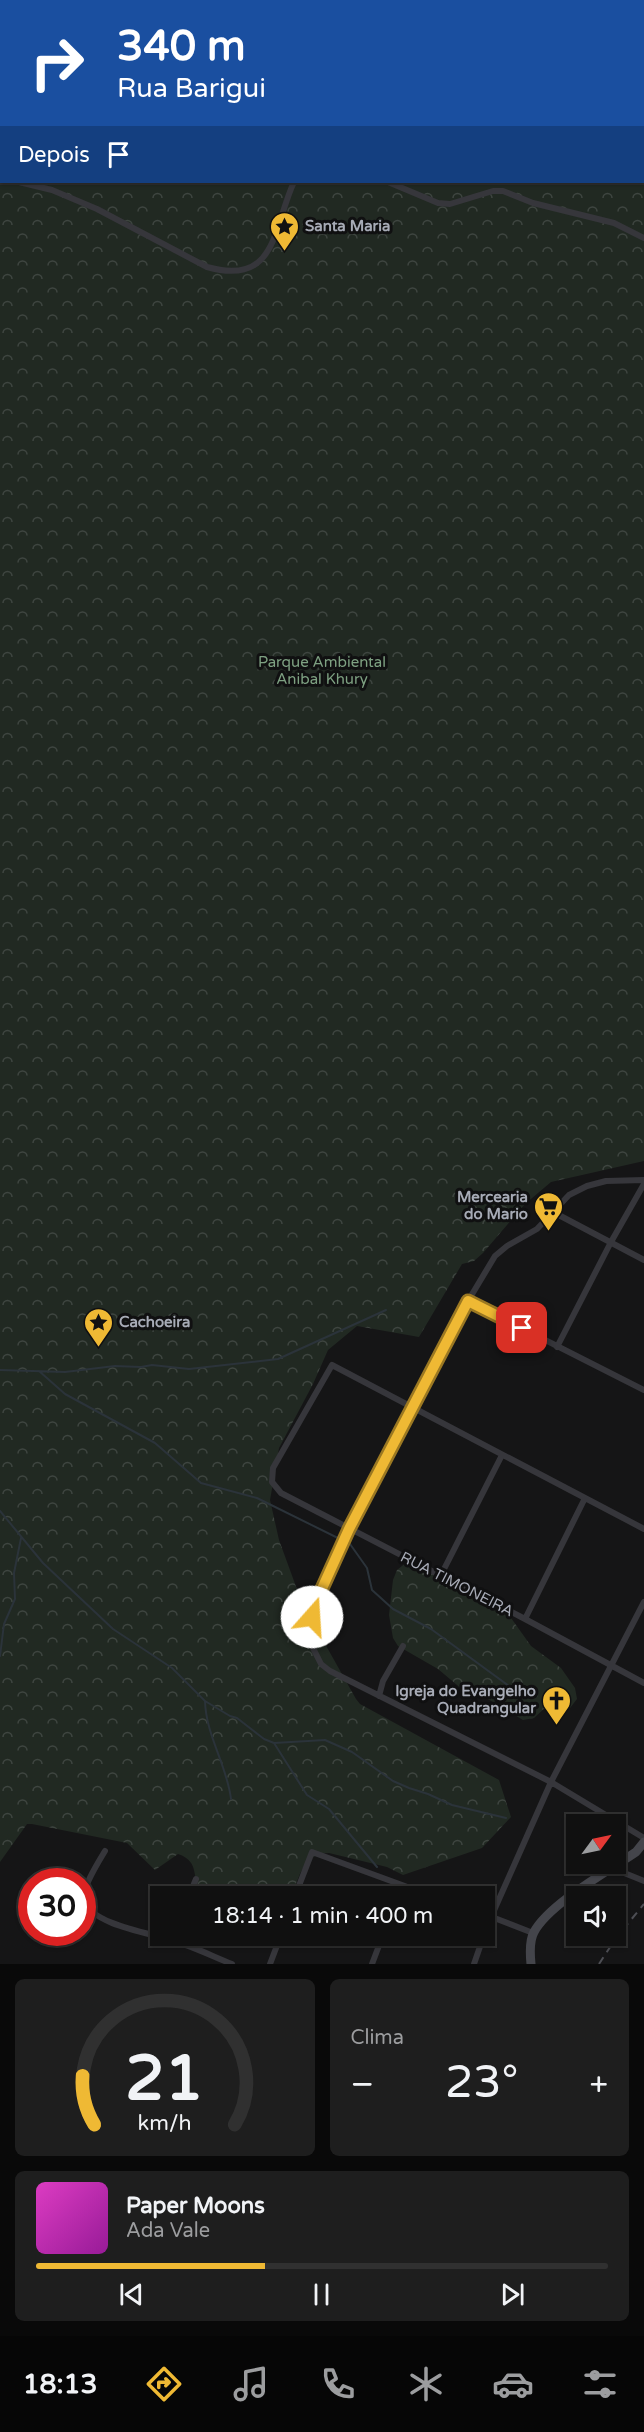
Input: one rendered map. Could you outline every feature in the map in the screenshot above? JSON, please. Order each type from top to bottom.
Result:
[{"type":"main road","points":[[626,1859],[636,1852],[644,1840]]},
{"type":"main road","points":[[531,1964],[530,1950],[533,1933],[558,1906],[603,1874]]},
{"type":"street","points":[[23,183],[52,190],[97,208],[207,267],[221,271],[250,268],[262,260],[272,246],[294,183]]},
{"type":"street","points":[[390,183],[438,203],[450,204],[493,190],[503,191],[533,203],[614,223],[644,238]]},
{"type":"street","points":[[557,1347],[644,1182],[606,1181],[568,1195],[537,1229],[507,1246],[495,1256],[468,1301],[349,1529],[315,1604],[312,1617],[313,1648],[321,1664],[330,1671],[551,1782],[644,1840]]},
{"type":"street","points":[[553,1212],[644,1260]]},
{"type":"street","points":[[468,1301],[644,1390]]},
{"type":"street","name":"RUA TIMONEIRA","points":[[413,1408],[332,1365],[273,1468],[272,1482],[281,1493],[644,1683]]},
{"type":"street","points":[[413,1408],[644,1528]]},
{"type":"street","points":[[440,1577],[502,1455]]},
{"type":"street","points":[[525,1619],[585,1498]]},
{"type":"street","points":[[495,1898],[551,1782],[644,1602]]},
{"type":"street","points":[[379,1696],[383,1681],[403,1646]]},
{"type":"street","points":[[105,1851],[83,1893],[84,1901],[90,1909],[122,1928],[150,1933]]},
{"type":"street","points":[[300,1886],[312,1852],[401,1885]]},
{"type":"street","points":[[626,1874],[644,1881]]},
{"type":"street","points":[[193,1886],[195,1879]]},
{"type":"street","points":[[495,1918],[533,1933]]},
{"type":"street","points":[[191,1946],[232,1964]]},
{"type":"street","points":[[270,1964],[277,1946]]},
{"type":"street","points":[[372,1964],[379,1946]]},
{"type":"street","points":[[474,1964],[480,1946]]},
{"type":"green space","name":"Parque Ambiental Anibal Khury","points":[[0,183],[644,183],[644,1161],[551,1182],[525,1204],[483,1253],[474,1261],[462,1264],[419,1337],[357,1326],[328,1350],[279,1448],[270,1500],[279,1540],[302,1603],[356,1699],[360,1704],[499,1780],[511,1817],[482,1848],[403,1875],[387,1867],[329,1853],[321,1854],[308,1861],[295,1886],[198,1886],[190,1862],[178,1854],[155,1870],[127,1843],[27,1824],[0,1862]]},
{"type":"green space","points":[[418,1561],[506,1611],[531,1646],[561,1668],[575,1688],[577,1699],[570,1708],[547,1706],[534,1718],[523,1720],[486,1698],[463,1690],[438,1669],[398,1646],[393,1638],[389,1615],[393,1580],[397,1570],[407,1562]]},
{"type":"waterway","points":[[0,1370],[65,1372],[115,1366],[152,1365],[189,1369],[278,1359],[386,1310]]},
{"type":"waterway","points":[[39,1371],[65,1394],[155,1443],[201,1483],[257,1498],[350,1544],[367,1568],[372,1590],[393,1609],[431,1629],[513,1689]]},
{"type":"waterway","points":[[0,1511],[43,1563],[113,1629],[172,1668],[205,1701],[237,1718],[264,1739],[274,1743],[325,1740],[352,1752],[393,1781],[409,1788],[452,1805],[506,1818]]},
{"type":"waterway","points":[[0,1656],[4,1624],[15,1599],[14,1573],[21,1538]]},
{"type":"waterway","points":[[205,1701],[209,1726],[229,1786],[231,1799]]},
{"type":"waterway","points":[[274,1743],[307,1795],[329,1809],[377,1867]]},
{"type":"railway","points":[[599,1964],[616,1938],[644,1904]]},
{"type":"place","name":"Santa Maria","points":[[284,252]]},
{"type":"place","name":"Mercearia do Mario","points":[[549,1232]]},
{"type":"place","name":"Cachoeira","points":[[98,1348]]},
{"type":"place","name":"Igreja do Evangelho Quadrangular","points":[[557,1726]]},
{"type":"route","points":[[312,1617],[315,1604],[349,1529],[468,1301],[522,1328]]}]
